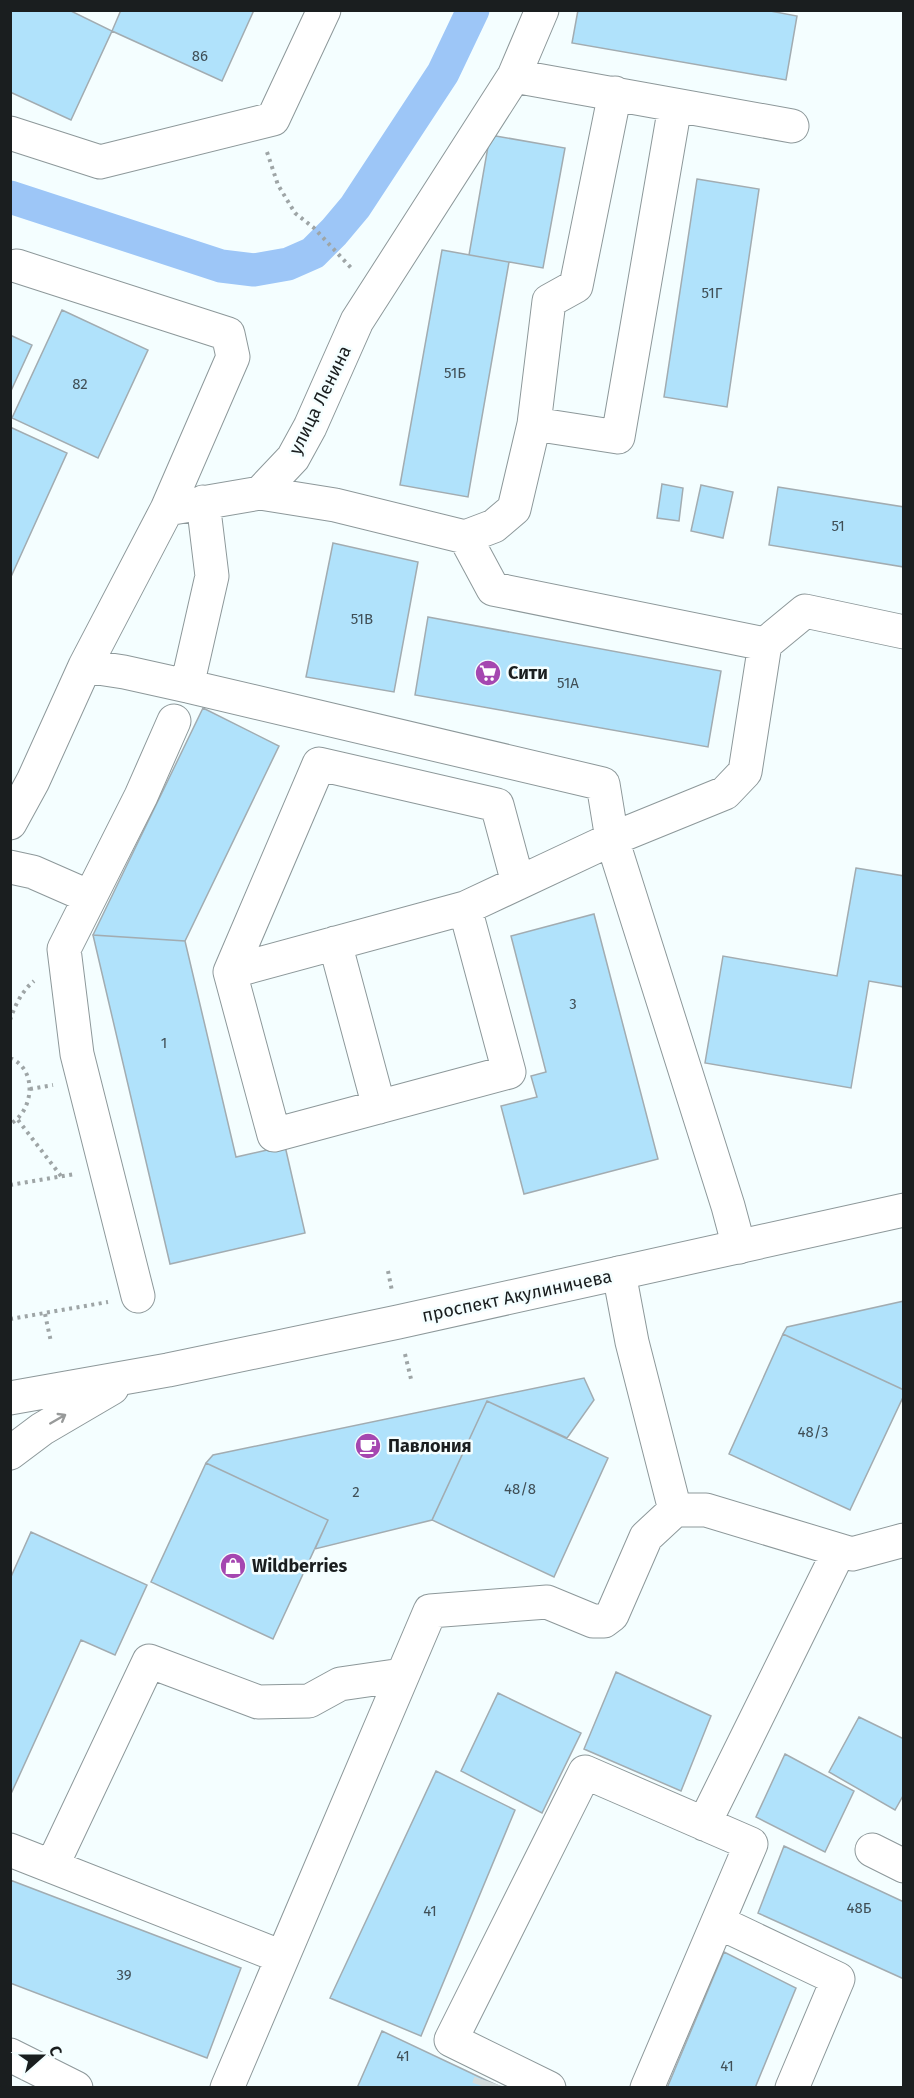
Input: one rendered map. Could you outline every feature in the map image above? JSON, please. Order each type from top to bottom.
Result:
[{"type":"street","points":[[10,133],[100,162],[273,119],[324,10]]},
{"type":"street","name":"улица Ленина","points":[[260,493],[293,458],[310,427],[357,321],[514,76],[542,10]]},
{"type":"street","points":[[514,76],[792,126]]},
{"type":"street","points":[[167,509],[260,493],[334,505],[465,537],[494,526],[514,509],[534,424],[549,301],[576,286],[615,93]]},
{"type":"street","points":[[534,424],[618,437],[675,106]]},
{"type":"street","points":[[10,823],[33,781],[85,666],[167,509],[232,357],[228,334],[17,266]]},
{"type":"street","points":[[187,686],[212,576],[203,502]]},
{"type":"street","points":[[465,537],[493,589],[765,644]]},
{"type":"street","points":[[230,972],[465,908],[612,839],[725,793],[745,772],[765,644],[805,611],[903,632]]},
{"type":"street","points":[[85,666],[187,686],[603,784],[612,839],[739,1247]]},
{"type":"street","points":[[138,1296],[77,1054],[64,949],[141,796],[174,721]]},
{"type":"street","points":[[465,908],[510,1072],[274,1136],[230,972],[319,764],[497,805],[518,883]]},
{"type":"street","points":[[10,867],[33,872],[90,897]]},
{"type":"street","points":[[335,943],[379,1107]]},
{"type":"street","name":"проспект Акулиничева","points":[[10,1398],[129,1378],[903,1210]]},
{"type":"street","points":[[619,1273],[632,1342],[675,1510]]},
{"type":"street","points":[[10,1453],[42,1429],[129,1378]]},
{"type":"street","points":[[227,2088],[430,1611],[547,1602],[593,1621],[604,1621],[612,1615],[646,1538],[675,1510],[706,1510],[852,1554],[903,1540]]},
{"type":"street","points":[[704,1824],[839,1551]]},
{"type":"street","points":[[52,1866],[149,1661],[258,1702],[309,1701],[340,1684],[402,1675]]},
{"type":"street","points":[[549,2088],[495,2073],[451,2040],[585,1772],[751,1844],[647,2088]]},
{"type":"street","points":[[10,1850],[282,1957]]},
{"type":"street","points":[[872,1850],[903,1866]]},
{"type":"street","points":[[718,1922],[838,1979],[792,2088]]},
{"type":"street","points":[[10,2055],[76,2088]]},
{"type":"path","points":[[273,119],[267,149],[278,185],[295,213],[314,228],[350,265]]},
{"type":"path","points":[[10,1058],[25,1070],[30,1089],[30,1101],[18,1120],[10,1124]]},
{"type":"path","points":[[18,1120],[61,1176]]},
{"type":"path","points":[[10,1185],[106,1169]]},
{"type":"path","points":[[10,1320],[138,1296]]},
{"type":"path","points":[[45,1314],[51,1342]]},
{"type":"building","points":[[10,10],[69,10],[112,31],[71,120],[10,92]]},
{"type":"building","points":[[121,10],[254,10],[222,81],[112,31]]},
{"type":"building","points":[[578,10],[765,10],[797,16],[786,80],[572,43]]},
{"type":"building","points":[[490,135],[565,148],[543,268],[469,255]]},
{"type":"building","points":[[697,179],[759,189],[727,407],[664,397]]},
{"type":"building","points":[[442,250],[509,262],[468,497],[400,485]]},
{"type":"building","points":[[62,310],[148,350],[98,458],[12,418]]},
{"type":"building","points":[[10,335],[32,345],[10,393]]},
{"type":"building","points":[[10,427],[67,453],[10,579]]},
{"type":"building","points":[[662,484],[683,488],[679,521],[657,518]]},
{"type":"building","points":[[701,485],[733,492],[723,538],[691,531]]},
{"type":"building","points":[[778,487],[904,507],[904,567],[769,545]]},
{"type":"building","points":[[333,543],[418,562],[394,692],[306,677]]},
{"type":"building","points":[[428,617],[721,671],[708,747],[415,695]]},
{"type":"building","points":[[203,708],[279,746],[185,941],[93,935]]},
{"type":"building","points":[[856,868],[904,876],[904,987],[869,981],[851,1088],[705,1063],[723,956],[837,976]]},
{"type":"building","points":[[594,914],[658,1159],[524,1194],[501,1106],[537,1097],[531,1076],[546,1072],[511,936]]},
{"type":"building","points":[[93,935],[185,941],[236,1157],[285,1146],[305,1233],[170,1264]]},
{"type":"building","points":[[904,1301],[904,1390],[783,1334],[787,1327]]},
{"type":"building","points":[[783,1334],[904,1390],[904,1395],[850,1510],[729,1454]]},
{"type":"building","points":[[584,1378],[594,1400],[567,1438],[487,1401],[432,1520],[315,1549],[328,1520],[206,1463],[213,1455]]},
{"type":"building","points":[[487,1401],[608,1458],[554,1577],[432,1520]]},
{"type":"building","name":"Wildberries","points":[[206,1463],[328,1520],[273,1639],[151,1582]]},
{"type":"building","points":[[31,1532],[147,1585],[115,1655],[81,1640],[10,1796],[10,1579]]},
{"type":"building","points":[[616,1672],[711,1716],[681,1791],[584,1749]]},
{"type":"building","points":[[498,1693],[581,1733],[542,1813],[461,1771]]},
{"type":"building","points":[[859,1717],[904,1739],[904,1794],[895,1810],[829,1772]]},
{"type":"building","points":[[785,1754],[854,1791],[825,1852],[756,1817]]},
{"type":"building","points":[[436,1771],[515,1810],[421,2036],[330,1998]]},
{"type":"building","points":[[784,1846],[904,1902],[904,1979],[758,1913]]},
{"type":"building","points":[[10,1880],[241,1968],[207,2058],[10,1983]]},
{"type":"building","points":[[724,1952],[796,1988],[755,2088],[667,2088]]},
{"type":"building","points":[[382,2031],[490,2082],[503,2088],[357,2088]]},
{"type":"waterway","points":[[10,197],[221,266],[254,270],[288,264],[313,253],[355,207],[443,73],[473,10]]},
{"type":"tunnel","points":[[488,2088],[490,2082]]},
{"type":"place","name":"Сити","points":[[488,673]]},
{"type":"place","name":"Павлония","points":[[368,1446]]},
{"type":"place","name":"Wildberries","points":[[233,1566]]}]
